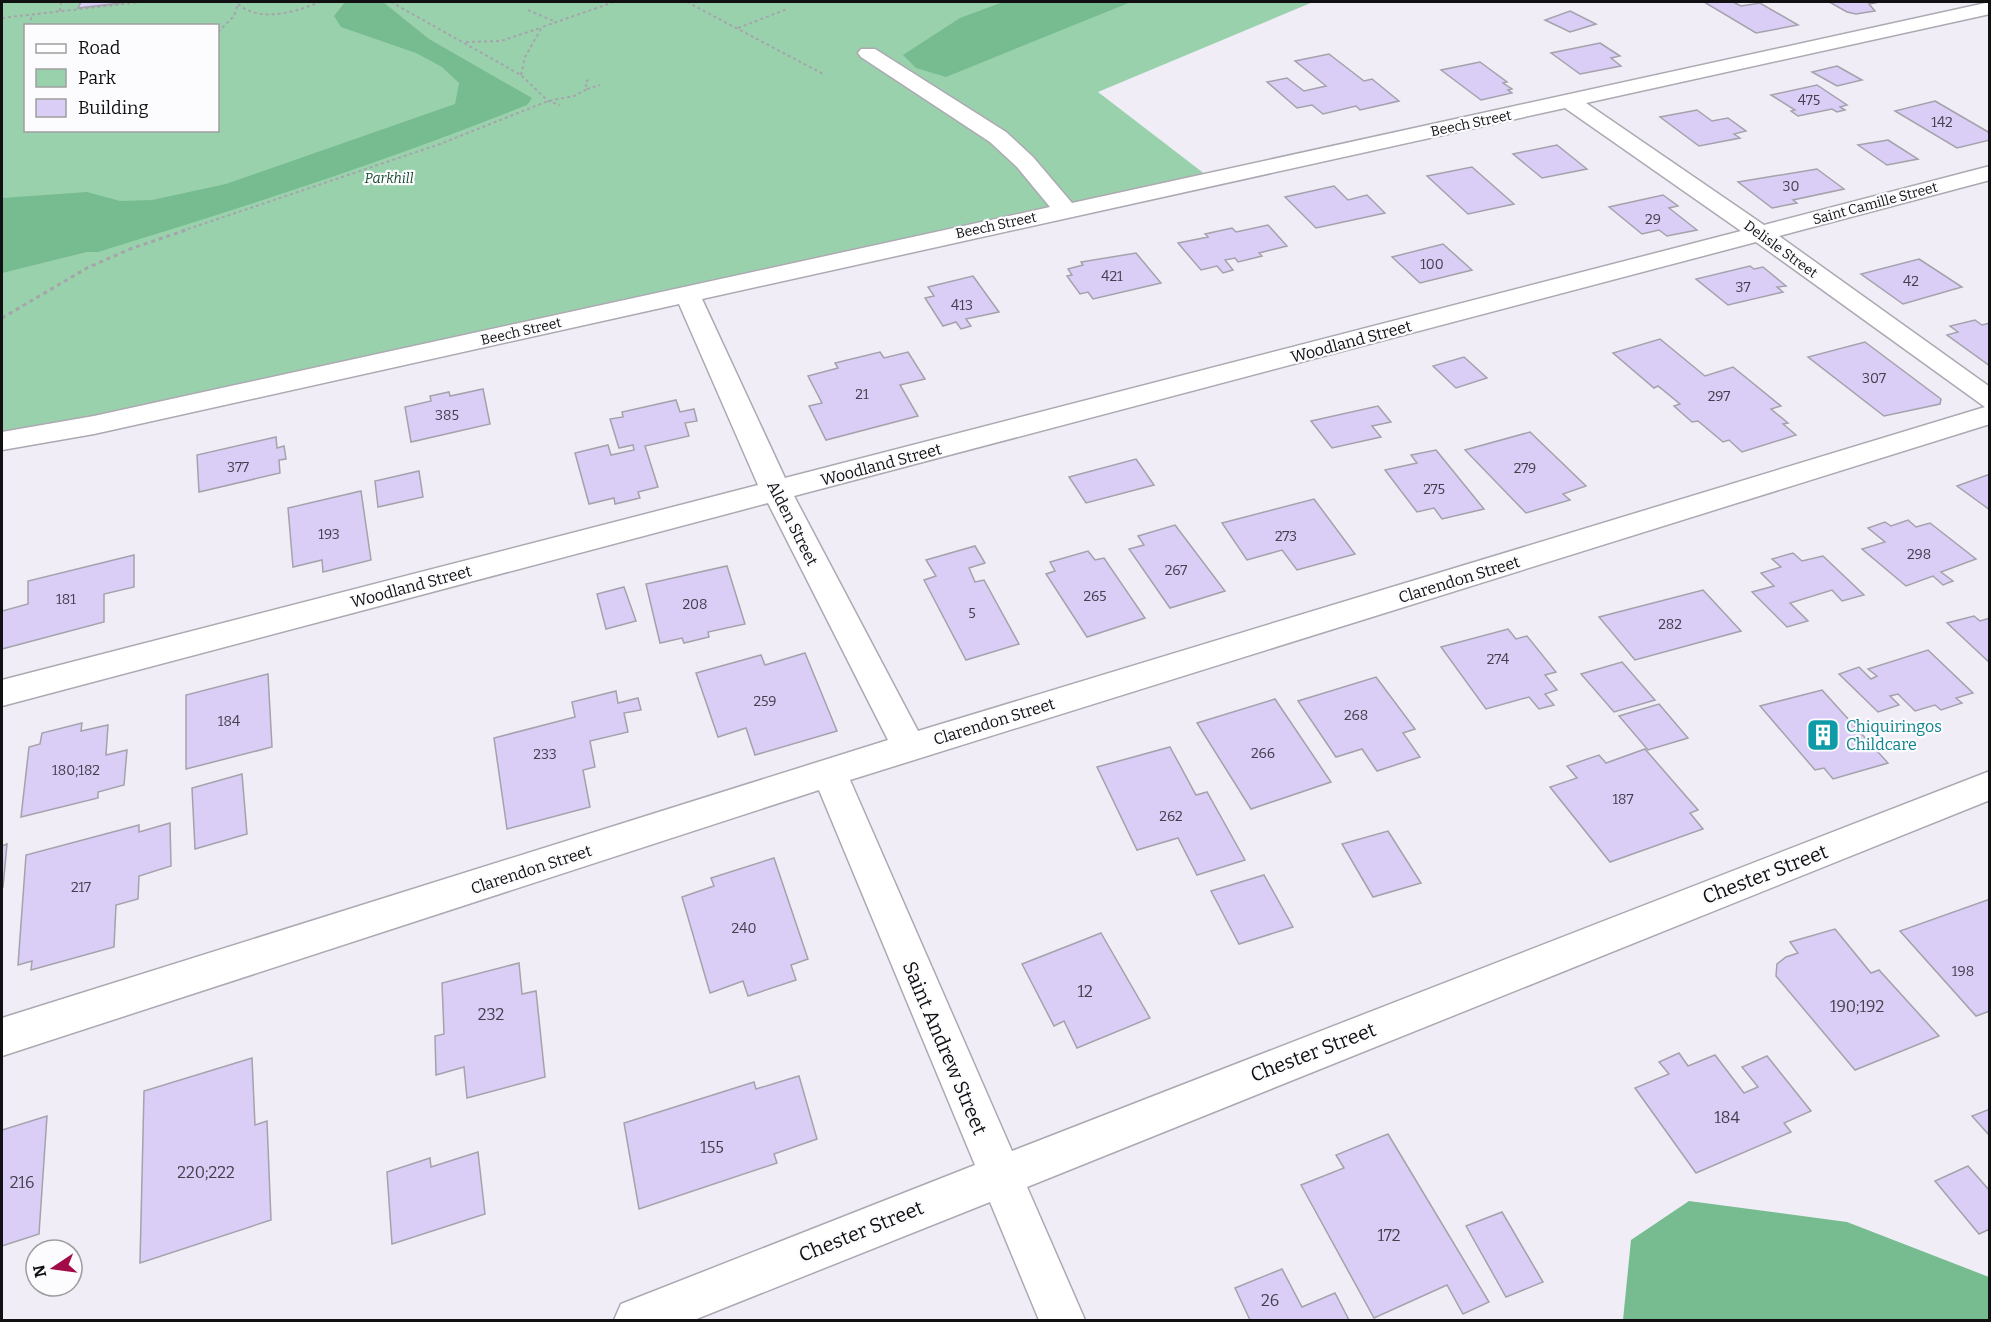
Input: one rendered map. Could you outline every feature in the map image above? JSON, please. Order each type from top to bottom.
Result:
[{"type":"street","name":"Beech Street","points":[[2,441],[105,423],[1989,8]]},
{"type":"street","points":[[868,53],[998,137],[1025,162],[1065,210]]},
{"type":"street","name":"Delisle Street","points":[[1570,102],[1760,234],[1989,400]]},
{"type":"street","name":"Saint Camille Street","points":[[1760,234],[1989,173]]},
{"type":"street","name":"Woodland Street","points":[[2,693],[1760,234]]},
{"type":"street","name":"Alden Street","points":[[687,294],[776,491],[909,747]]},
{"type":"street","name":"Clarendon Street","points":[[2,1037],[909,747],[1989,415]]},
{"type":"street","name":"Saint Andrew Street","points":[[830,774],[1062,1320]]},
{"type":"street","name":"Chester Street","points":[[637,1320],[1989,785]]},
{"type":"path","points":[[60,11],[62,2]]},
{"type":"path","points":[[2,18],[141,2]]},
{"type":"path","points":[[219,31],[234,16],[238,3],[246,11],[272,14],[296,11],[320,2]]},
{"type":"path","points":[[391,2],[521,75],[548,101],[560,105]]},
{"type":"path","points":[[462,41],[501,40],[614,2]]},
{"type":"path","points":[[687,2],[825,75]]},
{"type":"path","points":[[737,28],[787,9]]},
{"type":"path","points":[[528,10],[557,22]]},
{"type":"path","points":[[30,24],[32,15]]},
{"type":"path","points":[[521,75],[525,57],[542,27]]},
{"type":"path","points":[[587,89],[585,82],[590,78]]},
{"type":"path","points":[[2,318],[87,268],[130,249],[440,144],[548,101],[573,96],[600,85]]},
{"type":"green space","name":"Parkhill","points":[[2,2],[1313,2],[1098,92],[1210,178],[94,425],[2,441]]},
{"type":"green space","points":[[345,2],[383,2],[429,39],[532,98],[527,105],[474,126],[260,201],[98,252],[87,252],[2,273],[2,198],[87,192],[120,201],[152,200],[226,184],[455,104],[459,83],[442,67],[416,53],[341,27],[334,16]]},
{"type":"green space","points":[[1003,2],[1131,2],[946,77],[916,68],[903,55],[960,18]]},
{"type":"green space","points":[[1689,1201],[1847,1222],[1989,1277],[1989,1320],[1623,1320],[1631,1240]]},
{"type":"building","points":[[81,2],[129,2],[78,8]]},
{"type":"building","points":[[1704,2],[1733,2],[1741,6],[1760,3],[1798,25],[1756,33]]},
{"type":"building","points":[[1873,2],[1875,3],[1869,4],[1875,11],[1856,14],[1847,12],[1831,3]]},
{"type":"building","points":[[1570,11],[1596,24],[1570,32],[1545,20]]},
{"type":"building","points":[[1600,43],[1620,56],[1611,58],[1621,66],[1580,74],[1551,53]]},
{"type":"building","points":[[1329,54],[1364,81],[1372,79],[1399,101],[1360,110],[1356,106],[1323,114],[1312,105],[1297,108],[1267,82],[1287,78],[1304,91],[1326,86],[1295,61]]},
{"type":"building","points":[[1480,62],[1507,82],[1503,83],[1512,89],[1508,90],[1512,93],[1481,100],[1441,70]]},
{"type":"building","points":[[1837,66],[1862,80],[1837,86],[1812,72]]},
{"type":"building","points":[[1817,85],[1847,105],[1840,107],[1845,110],[1837,112],[1832,109],[1798,116],[1791,111],[1795,110],[1771,95]]},
{"type":"building","points":[[1935,101],[1990,133],[1990,140],[1957,148],[1895,111]]},
{"type":"building","points":[[1697,110],[1712,121],[1728,118],[1746,131],[1734,134],[1740,138],[1699,146],[1660,117]]},
{"type":"building","points":[[1888,140],[1918,159],[1887,165],[1858,145]]},
{"type":"building","points":[[1557,145],[1587,169],[1542,178],[1513,154]]},
{"type":"building","points":[[1472,167],[1514,204],[1468,214],[1427,176]]},
{"type":"building","points":[[1817,169],[1844,189],[1793,200],[1797,203],[1772,208],[1738,182]]},
{"type":"building","points":[[1334,186],[1348,200],[1367,195],[1385,213],[1316,228],[1285,197]]},
{"type":"building","points":[[1663,195],[1678,206],[1669,208],[1697,230],[1667,236],[1659,230],[1642,234],[1609,207]]},
{"type":"building","points":[[1268,225],[1287,246],[1259,253],[1262,256],[1238,262],[1235,258],[1225,260],[1233,270],[1223,273],[1217,266],[1201,270],[1178,243],[1208,237],[1205,234],[1232,228],[1236,232]]},
{"type":"building","points":[[1443,244],[1472,270],[1420,283],[1392,257]]},
{"type":"building","points":[[1136,253],[1161,283],[1093,299],[1088,292],[1080,294],[1067,276],[1072,275],[1068,269],[1083,265],[1081,262]]},
{"type":"building","points":[[1919,259],[1962,287],[1903,304],[1861,274]]},
{"type":"building","points":[[1750,266],[1754,269],[1763,267],[1786,286],[1777,287],[1783,292],[1728,305],[1696,279]]},
{"type":"building","points":[[973,276],[999,312],[966,319],[971,326],[961,329],[956,322],[943,326],[925,298],[934,296],[928,287]]},
{"type":"building","points":[[1975,320],[1982,325],[1990,323],[1990,366],[1947,335],[1958,332],[1950,326]]},
{"type":"building","points":[[1660,339],[1705,376],[1733,367],[1781,406],[1771,409],[1788,423],[1783,424],[1796,435],[1742,452],[1729,440],[1723,442],[1698,421],[1692,422],[1674,406],[1680,404],[1658,386],[1654,388],[1613,353]]},
{"type":"building","points":[[1865,342],[1941,399],[1940,404],[1884,416],[1808,357]]},
{"type":"building","points":[[880,352],[884,358],[908,352],[925,379],[900,385],[918,416],[826,440],[809,406],[822,403],[808,376],[838,368],[835,363]]},
{"type":"building","points":[[1464,357],[1487,378],[1456,388],[1433,366]]},
{"type":"building","points":[[483,389],[490,424],[411,442],[405,407],[431,401],[430,396],[449,392],[450,396]]},
{"type":"building","points":[[676,400],[680,412],[694,409],[697,421],[685,423],[689,436],[645,446],[658,487],[638,492],[640,498],[615,504],[614,498],[589,504],[575,453],[608,445],[611,455],[634,450],[633,445],[619,448],[610,419],[623,417],[622,412]]},
{"type":"building","points":[[1378,406],[1391,422],[1372,426],[1381,437],[1332,448],[1311,421]]},
{"type":"building","points":[[1530,432],[1586,486],[1563,494],[1570,500],[1526,513],[1465,450]]},
{"type":"building","points":[[276,437],[277,448],[284,446],[286,459],[279,460],[280,473],[199,492],[197,455]]},
{"type":"building","points":[[1436,450],[1484,509],[1442,519],[1434,508],[1417,512],[1385,470],[1417,463],[1411,455]]},
{"type":"building","points":[[1136,459],[1154,485],[1086,503],[1069,477]]},
{"type":"building","points":[[419,471],[423,497],[378,507],[375,481]]},
{"type":"building","points":[[1990,474],[1990,510],[1957,486]]},
{"type":"building","points":[[361,491],[371,560],[323,572],[322,560],[293,567],[288,508]]},
{"type":"building","points":[[1314,499],[1355,554],[1297,570],[1282,550],[1247,560],[1222,523]]},
{"type":"building","points":[[1908,520],[1916,527],[1930,523],[1976,559],[1941,572],[1953,581],[1943,585],[1933,576],[1906,586],[1862,549],[1885,542],[1868,528],[1885,522],[1891,526]]},
{"type":"building","points":[[1175,525],[1225,591],[1170,608],[1129,549],[1144,545],[1138,536]]},
{"type":"building","points":[[975,546],[985,563],[969,568],[975,582],[984,580],[1019,644],[966,660],[924,580],[936,576],[926,560]]},
{"type":"building","points":[[1088,551],[1095,560],[1104,558],[1145,618],[1087,637],[1046,574],[1055,571],[1050,562]]},
{"type":"building","points":[[1793,553],[1802,561],[1823,556],[1864,595],[1842,601],[1832,590],[1790,603],[1808,621],[1787,627],[1752,592],[1774,586],[1761,573],[1781,567],[1772,559]]},
{"type":"building","points":[[134,555],[134,587],[104,594],[104,622],[2,649],[2,611],[28,604],[28,581]]},
{"type":"building","points":[[727,566],[745,624],[708,632],[709,637],[684,643],[682,638],[660,643],[646,584]]},
{"type":"building","points":[[624,587],[636,621],[606,629],[597,594]]},
{"type":"building","points":[[1703,590],[1741,631],[1635,660],[1599,617]]},
{"type":"building","points":[[1974,616],[1980,621],[1990,618],[1990,663],[1947,623]]},
{"type":"building","points":[[1508,629],[1516,639],[1527,636],[1556,672],[1545,675],[1557,690],[1545,694],[1554,705],[1539,709],[1529,697],[1486,709],[1441,647]]},
{"type":"building","points":[[1928,650],[1973,693],[1956,698],[1962,703],[1941,710],[1935,705],[1915,711],[1898,694],[1890,696],[1899,705],[1878,712],[1839,674],[1859,667],[1871,679],[1877,676],[1868,669]]},
{"type":"building","points":[[805,653],[837,731],[755,755],[746,728],[718,737],[696,673],[761,655],[765,665]]},
{"type":"building","points":[[1622,662],[1655,700],[1614,712],[1581,674]]},
{"type":"building","points":[[268,674],[272,747],[186,769],[186,695]]},
{"type":"building","points":[[1376,677],[1415,729],[1403,733],[1420,757],[1377,771],[1362,749],[1336,757],[1298,701]]},
{"type":"building","name":"Chiquiringos Childcare","points":[[1822,690],[1888,763],[1833,779],[1824,768],[1815,770],[1760,706]]},
{"type":"building","points":[[616,691],[618,703],[638,698],[641,710],[624,713],[628,732],[590,741],[595,767],[583,770],[590,807],[507,829],[494,738],[575,717],[572,702]]},
{"type":"building","points":[[1275,699],[1331,782],[1251,809],[1197,723]]},
{"type":"building","points":[[1659,704],[1688,738],[1648,750],[1619,716]]},
{"type":"building","points":[[82,723],[81,731],[108,725],[106,755],[127,750],[124,785],[98,792],[98,798],[21,817],[29,747],[40,744],[42,733]]},
{"type":"building","points":[[1170,747],[1196,795],[1207,792],[1245,860],[1197,875],[1178,838],[1137,850],[1097,767]]},
{"type":"building","points":[[1645,749],[1698,810],[1690,813],[1703,829],[1610,862],[1550,787],[1577,778],[1567,766],[1599,755],[1606,763]]},
{"type":"building","points":[[242,774],[247,834],[195,849],[192,788]]},
{"type":"building","points":[[170,823],[171,866],[139,876],[138,899],[116,905],[114,947],[31,970],[32,961],[18,965],[26,855],[139,825],[139,832]]},
{"type":"building","points":[[1388,831],[1421,883],[1373,897],[1342,844]]},
{"type":"building","points":[[7,844],[3,887],[2,887],[2,846]]},
{"type":"building","points":[[774,858],[808,959],[791,965],[796,980],[748,996],[743,981],[710,993],[682,897],[714,886],[711,878]]},
{"type":"building","points":[[1264,875],[1293,927],[1239,944],[1211,891]]},
{"type":"building","points":[[1990,899],[1990,1011],[1976,1016],[1900,931]]},
{"type":"building","points":[[1835,929],[1871,973],[1879,970],[1939,1036],[1855,1070],[1776,976],[1777,964],[1786,957],[1798,953],[1790,942]]},
{"type":"building","points":[[1101,933],[1150,1018],[1077,1048],[1064,1021],[1054,1026],[1022,964]]},
{"type":"building","points":[[519,963],[522,994],[536,991],[545,1077],[467,1098],[464,1067],[436,1075],[435,1036],[444,1034],[442,983]]},
{"type":"building","points":[[1679,1053],[1688,1066],[1715,1055],[1744,1093],[1758,1087],[1742,1067],[1767,1056],[1811,1111],[1784,1123],[1791,1132],[1696,1173],[1635,1088],[1669,1074],[1659,1062]]},
{"type":"building","points":[[252,1058],[255,1125],[267,1121],[271,1220],[140,1263],[144,1091]]},
{"type":"building","points":[[799,1076],[817,1139],[774,1154],[777,1163],[639,1209],[624,1123],[754,1082],[756,1089]]},
{"type":"building","points":[[1990,1109],[1990,1136],[1972,1116]]},
{"type":"building","points":[[47,1116],[39,1234],[2,1246],[2,1130]]},
{"type":"building","points":[[1388,1134],[1489,1302],[1463,1314],[1447,1285],[1374,1318],[1301,1185],[1344,1168],[1336,1155]]},
{"type":"building","points":[[478,1152],[485,1214],[392,1244],[387,1172],[430,1158],[431,1167]]},
{"type":"building","points":[[1968,1166],[1990,1191],[1990,1229],[1979,1234],[1935,1181]]},
{"type":"building","points":[[1502,1212],[1543,1282],[1506,1297],[1466,1226]]},
{"type":"building","points":[[1282,1269],[1302,1307],[1335,1293],[1349,1320],[1250,1320],[1235,1288]]},
{"type":"place","name":"Chiquiringos Childcare","points":[[1823,735]]}]
